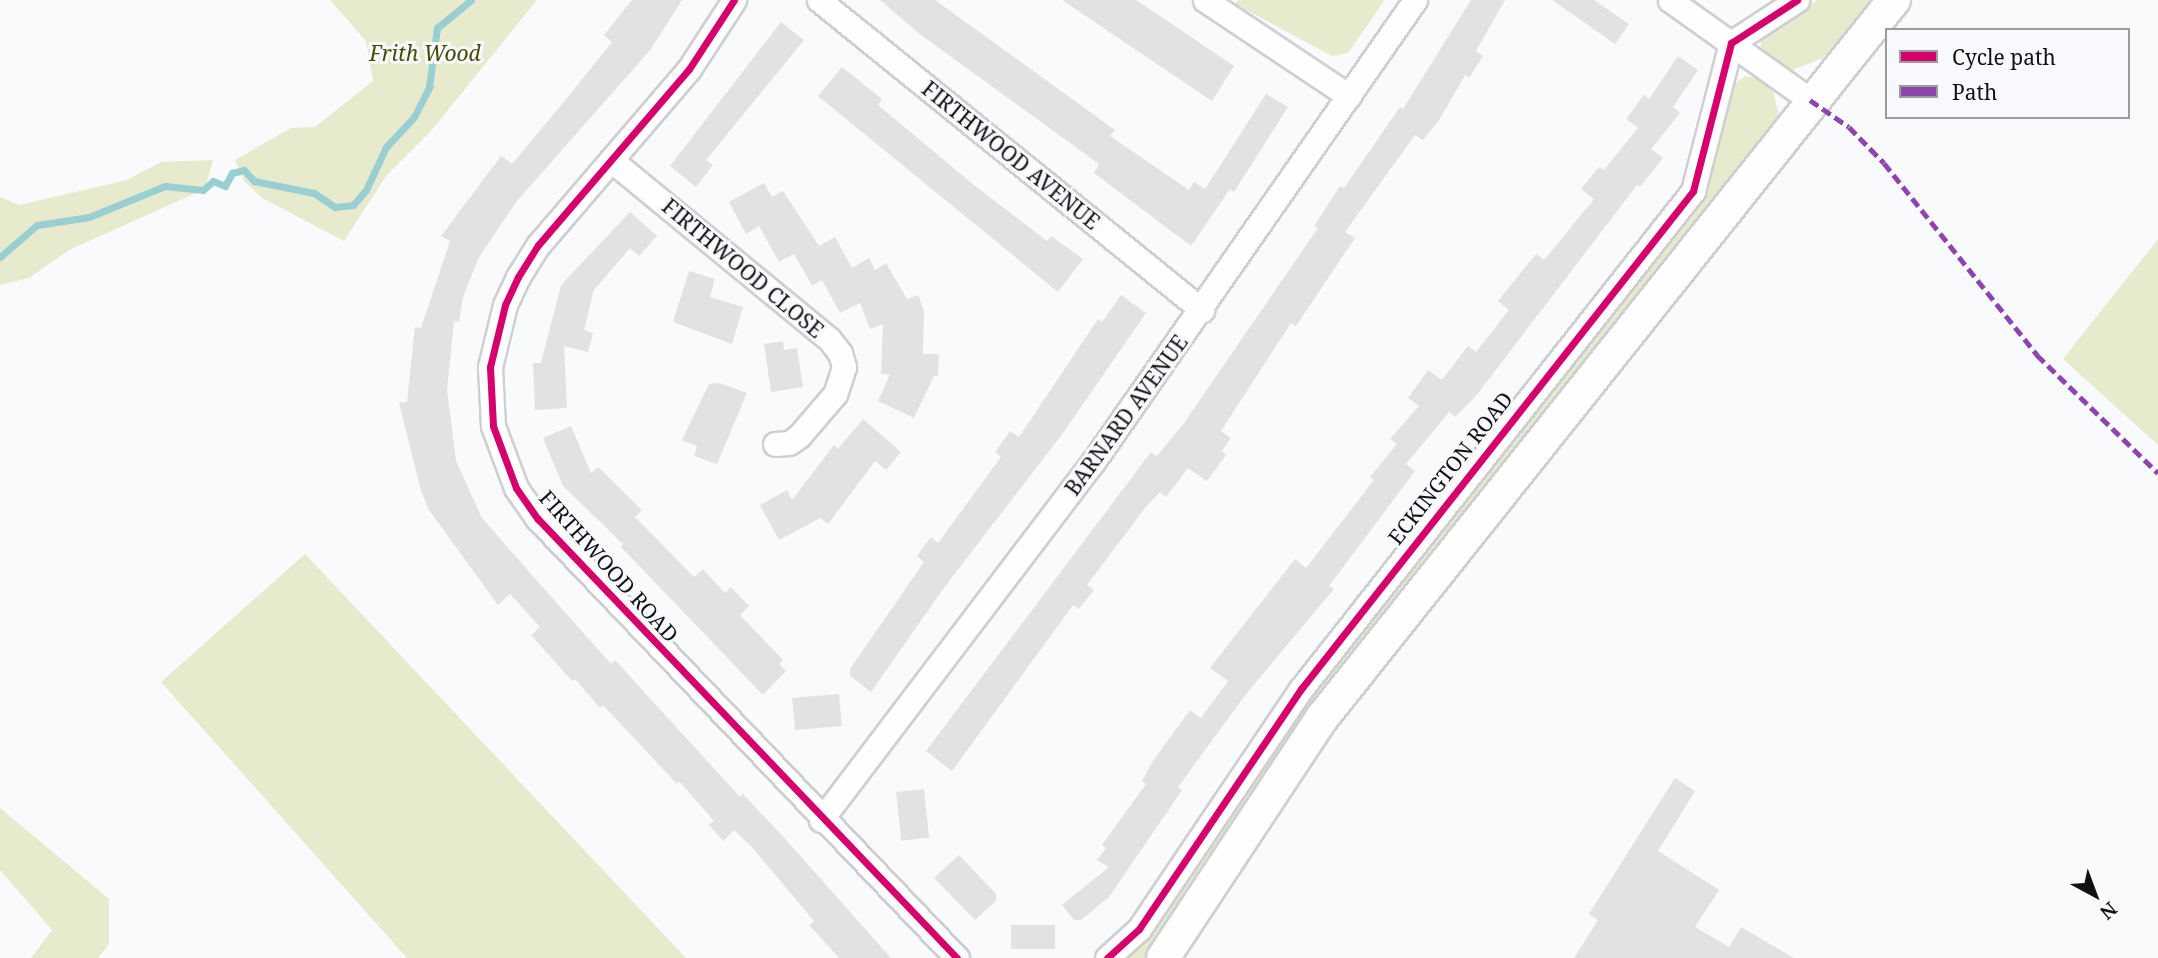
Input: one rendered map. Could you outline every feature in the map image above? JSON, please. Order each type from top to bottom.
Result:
[{"type":"main road","points":[[1163,958],[1322,718],[1810,100],[1894,0]]},
{"type":"street","name":"FIRTHWOOD ROAD","points":[[734,0],[689,69],[538,245],[505,305],[490,367],[493,426],[501,456],[538,519],[821,820],[957,958]]},
{"type":"street","name":"FIRTHWOOD AVENUE","points":[[819,0],[1202,310]]},
{"type":"street","points":[[1205,0],[1349,96]]},
{"type":"street","name":"BARNARD AVENUE","points":[[821,820],[1202,310],[1415,0]]},
{"type":"street","points":[[1670,0],[1810,100]]},
{"type":"street","points":[[1731,43],[1797,0]]},
{"type":"street","name":"ECKINGTON ROAD","points":[[1107,958],[1139,929],[1301,689],[1693,191],[1731,43]]},
{"type":"street","name":"FIRTHWOOD CLOSE","points":[[611,160],[829,339],[839,353],[844,367],[835,394],[799,436],[775,444]]},
{"type":"green space","name":"Frith Wood","points":[[330,0],[537,0],[431,131],[386,176],[344,241],[262,198],[244,181],[235,160],[291,128],[315,127],[373,81],[366,41]]},
{"type":"green space","points":[[1238,0],[1384,1],[1348,53],[1332,56],[1235,4]]},
{"type":"green space","points":[[1817,0],[1877,0],[1823,58],[1790,71],[1761,47],[1761,34]]},
{"type":"green space","points":[[1745,76],[1758,78],[1773,92],[1779,115],[1236,821],[1146,958],[1120,958],[1321,675],[1705,188],[1733,85]]},
{"type":"green space","points":[[213,160],[205,189],[69,250],[29,278],[0,285],[0,197],[19,205],[127,180],[161,162]]},
{"type":"green space","points":[[2158,239],[2158,445],[2063,359]]},
{"type":"green space","points":[[305,554],[686,958],[407,958],[161,682]]},
{"type":"green space","points":[[0,808],[109,899],[109,944],[98,958],[31,958],[52,930],[0,870]]},
{"type":"building","points":[[632,0],[682,0],[651,49],[517,201],[479,257],[463,297],[459,322],[454,321],[447,390],[456,461],[482,518],[538,582],[611,664],[615,660],[740,797],[743,794],[891,958],[839,958],[809,925],[814,921],[752,847],[734,830],[723,841],[709,825],[714,821],[679,781],[677,784],[603,705],[600,708],[575,679],[572,681],[531,635],[540,627],[510,594],[498,605],[429,510],[421,491],[399,403],[407,402],[415,327],[421,328],[450,241],[441,236],[501,156],[512,164],[558,109],[612,42],[604,35]]},
{"type":"building","points":[[880,0],[935,0],[1115,130],[1110,136],[1189,190],[1194,182],[1205,189],[1266,94],[1288,107],[1234,192],[1230,189],[1191,246],[1094,173],[1099,164],[921,35]]},
{"type":"building","points":[[1062,0],[1136,0],[1234,66],[1212,101]]},
{"type":"building","points":[[1471,0],[1505,0],[1476,51],[1483,56],[1469,78],[1465,75],[1438,122],[1423,140],[1415,135],[1345,232],[1355,238],[1296,326],[1291,323],[1221,431],[1231,438],[1222,451],[1226,455],[1207,481],[1188,468],[1166,497],[1160,492],[1145,508],[1087,585],[1094,590],[1079,609],[1073,605],[952,771],[926,751],[1151,452],[1157,456],[1184,423],[1318,228],[1314,226],[1340,186],[1344,188],[1400,107],[1403,109]]},
{"type":"building","points":[[1552,0],[1594,0],[1629,24],[1615,44]]},
{"type":"building","points":[[781,22],[804,40],[706,160],[713,165],[696,187],[670,166]]},
{"type":"building","points":[[1678,56],[1698,70],[1673,107],[1680,113],[1651,149],[1663,158],[1640,187],[1637,185],[1476,396],[1455,417],[1449,412],[1406,464],[1415,471],[1329,586],[1334,589],[1246,694],[1178,787],[1182,790],[1109,897],[1081,920],[1074,920],[1062,905],[1109,867],[1097,860],[1106,848],[1102,845],[1146,784],[1142,781],[1153,761],[1190,710],[1201,718],[1228,681],[1210,668],[1295,559],[1306,568],[1374,480],[1370,477],[1397,444],[1390,439],[1419,406],[1408,398],[1428,370],[1442,380],[1468,346],[1476,352],[1509,310],[1498,301],[1536,254],[1544,260],[1594,199],[1581,189],[1599,167],[1604,170],[1638,128],[1626,119],[1644,95],[1649,99]]},
{"type":"building","points":[[842,67],[882,99],[878,105],[975,186],[1047,241],[1051,236],[1083,259],[1058,292],[818,96]]},
{"type":"building","points":[[764,183],[772,197],[783,191],[819,246],[835,237],[852,268],[869,258],[875,270],[886,263],[907,299],[918,295],[924,311],[923,354],[939,354],[938,376],[934,376],[914,418],[878,401],[890,374],[881,374],[883,324],[870,329],[860,303],[840,313],[822,280],[812,286],[794,254],[779,262],[759,226],[746,234],[729,202]]},
{"type":"building","points":[[630,212],[657,236],[639,256],[630,248],[594,290],[584,330],[593,333],[588,352],[564,346],[567,408],[535,410],[533,363],[541,363],[561,285]]},
{"type":"building","points":[[689,271],[715,279],[710,297],[743,307],[732,344],[673,322]]},
{"type":"building","points":[[1121,295],[1146,313],[1063,433],[943,589],[871,692],[850,676],[850,669],[924,562],[917,556],[931,537],[938,543],[1001,457],[995,452],[1010,431],[1019,437],[1098,319],[1102,322]]},
{"type":"building","points":[[783,341],[784,350],[797,348],[803,387],[771,392],[764,344]]},
{"type":"building","points":[[719,383],[747,393],[717,464],[694,456],[697,446],[682,440],[709,384]]},
{"type":"building","points":[[863,419],[901,452],[886,470],[875,461],[828,524],[820,518],[779,540],[760,505],[787,490],[792,500],[834,445],[838,449]]},
{"type":"building","points":[[571,426],[591,473],[598,467],[642,510],[635,517],[694,577],[703,569],[725,593],[731,587],[749,606],[740,615],[783,660],[779,664],[786,671],[763,695],[621,547],[623,544],[563,486],[543,438]]},
{"type":"building","points":[[839,694],[842,726],[795,730],[792,698]]},
{"type":"building","points":[[1675,778],[1695,791],[1658,851],[1719,890],[1695,927],[1729,947],[1741,927],[1794,958],[1574,958],[1598,920],[1589,914]]},
{"type":"building","points":[[924,789],[929,838],[901,841],[896,792]]},
{"type":"building","points":[[959,855],[996,894],[996,901],[975,920],[934,878]]},
{"type":"building","points":[[1011,925],[1055,925],[1055,949],[1011,949]]},
{"type":"waterway","points":[[0,257],[37,225],[89,217],[165,186],[203,190],[213,181],[225,186],[232,173],[244,170],[254,181],[314,193],[335,207],[353,205],[366,190],[386,147],[414,117],[429,87],[437,28],[471,0]]},
{"type":"marked path","points":[[1810,100],[1849,127],[1884,163],[2037,355],[2158,473]]},
{"type":"cycle path","points":[[734,0],[689,69],[538,245],[518,277],[505,305],[490,367],[493,426],[516,488],[538,519],[957,958]]},
{"type":"cycle path","points":[[1107,958],[1139,929],[1301,689],[1693,191],[1731,43],[1797,0]]}]
